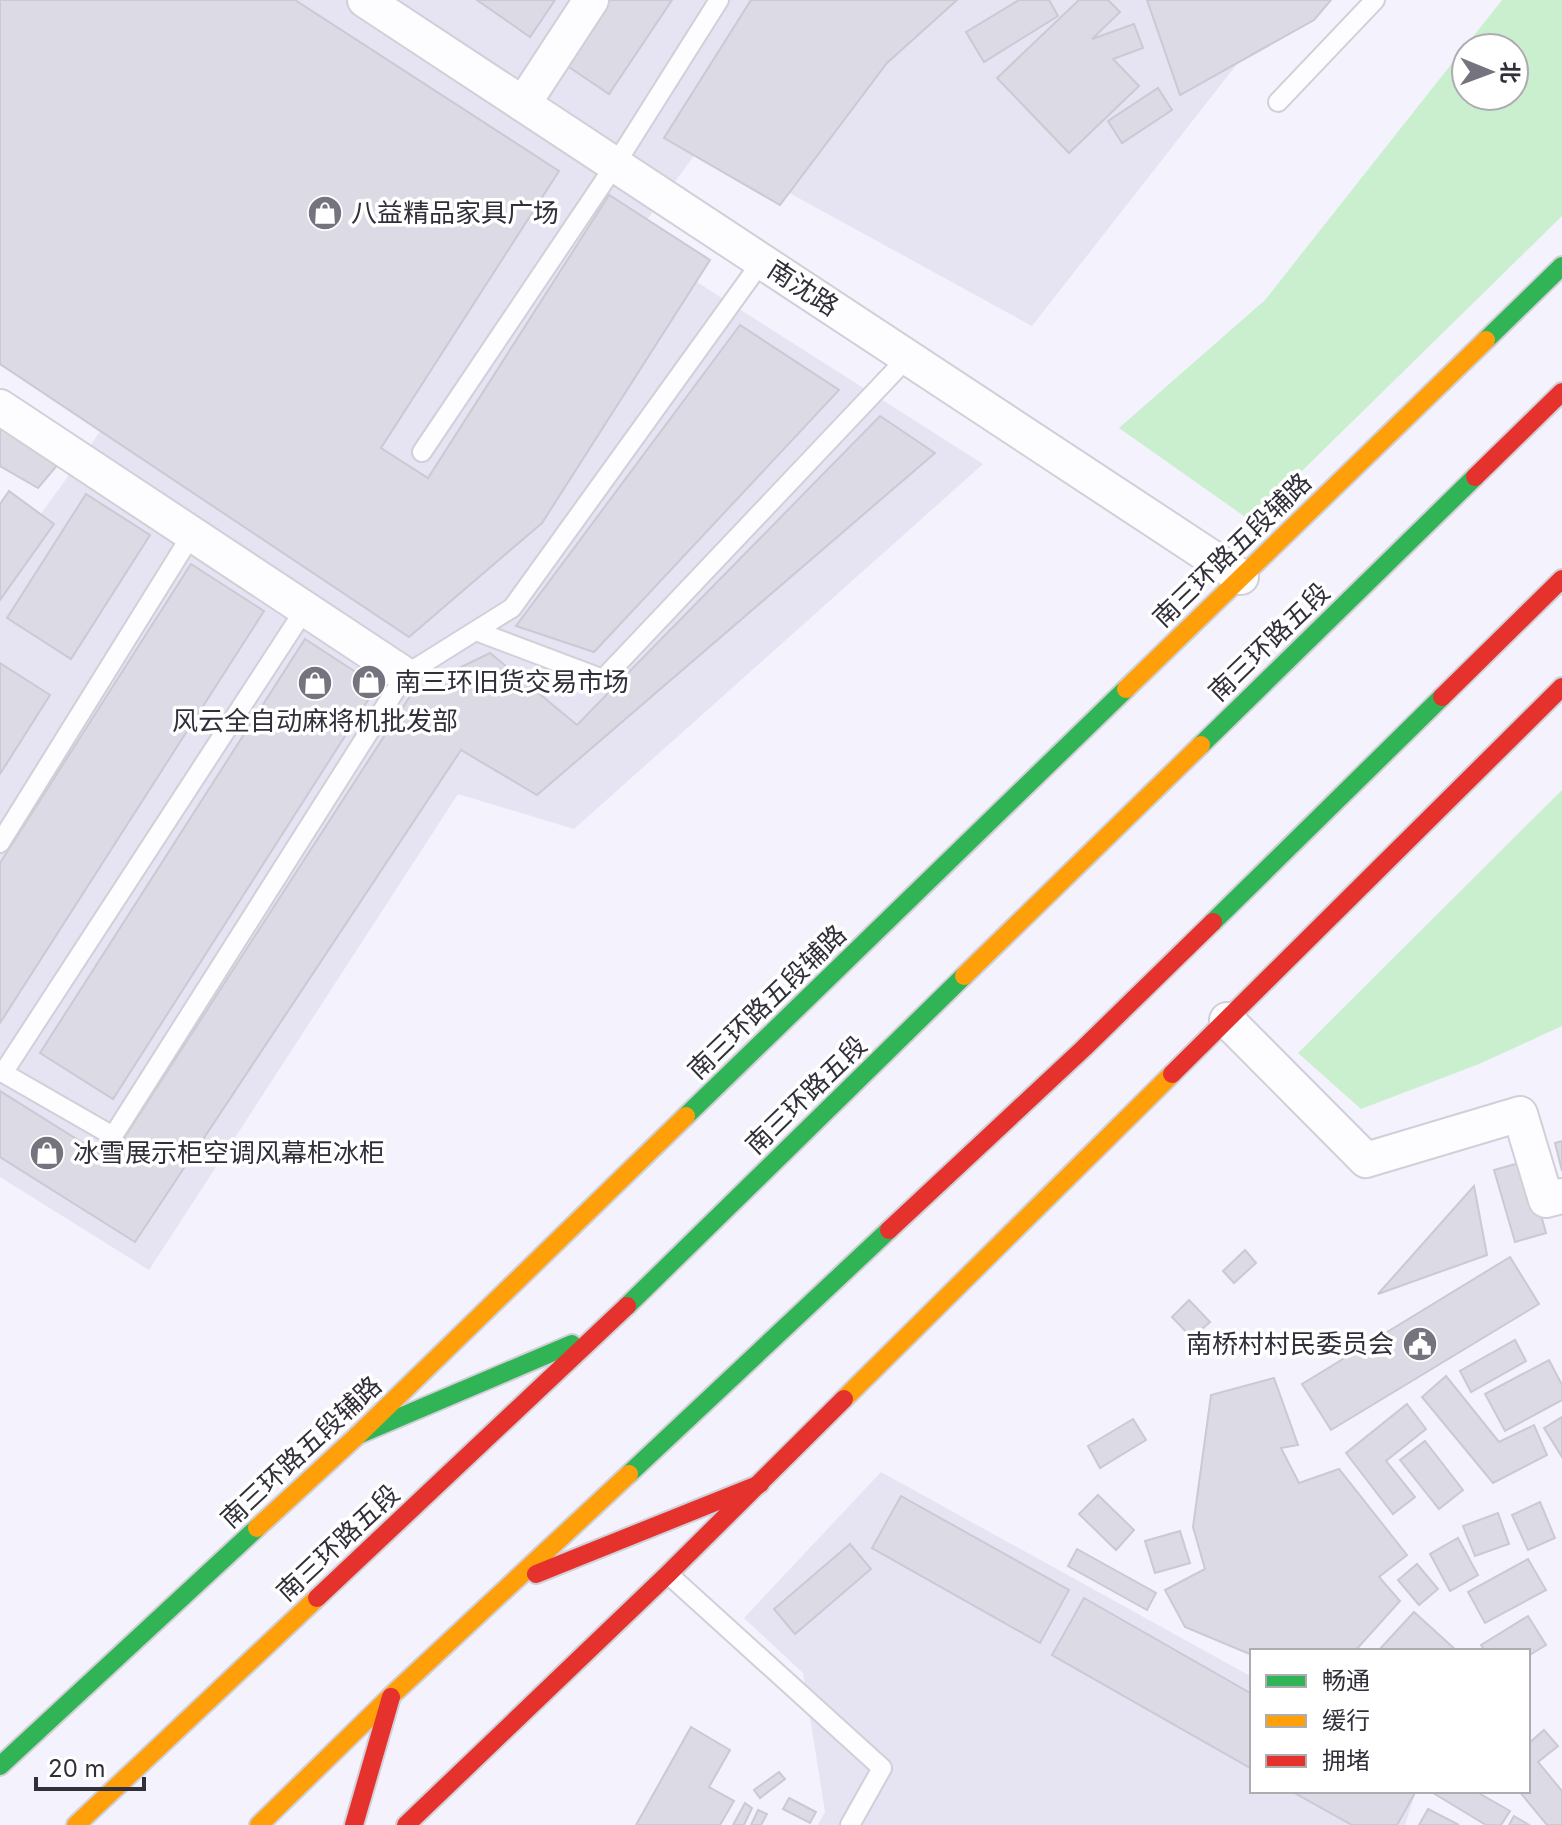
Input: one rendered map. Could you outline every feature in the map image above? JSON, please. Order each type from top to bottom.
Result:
[{"type":"main road","name":"南三环路五段辅路","points":[[0,1766],[358,1435],[1562,266]]},
{"type":"main road","name":"南三环路五段","points":[[76,1825],[600,1332],[1562,392]]},
{"type":"main road","points":[[259,1825],[391,1696],[1084,1048],[1562,579]]},
{"type":"main road","points":[[406,1825],[760,1484],[1562,687]]},
{"type":"main road","points":[[358,1435],[600,1332]]},
{"type":"main road","points":[[511,1584],[760,1484]]},
{"type":"main road","points":[[354,1825],[391,1696]]},
{"type":"street","points":[[523,104],[591,0]]},
{"type":"street","name":"南沈路","points":[[381,4],[523,104],[1241,577]]},
{"type":"street","points":[[0,407],[405,675]]},
{"type":"street","points":[[1227,1020],[1366,1160],[1520,1114],[1546,1200],[1562,1196]]},
{"type":"lane","points":[[422,452],[615,165],[719,0]]},
{"type":"lane","points":[[1278,102],[1375,0]]},
{"type":"lane","points":[[305,609],[1,1072],[113,1136],[405,675],[512,608],[762,261]]},
{"type":"lane","points":[[476,631],[603,679],[908,357]]},
{"type":"lane","points":[[0,843],[192,534]]},
{"type":"lane","points":[[668,1574],[882,1768],[850,1825]]},
{"type":"shaded area","name":"八益精品家具广场","points":[[0,0],[1287,0],[1032,326],[702,145],[416,533]]},
{"type":"shaded area","name":"南三环旧货交易市场","points":[[648,251],[983,464],[574,829],[458,794],[149,1270],[0,1177],[0,571],[135,383],[431,565]]},
{"type":"shaded area","points":[[881,1472],[1250,1676],[1250,1793],[1415,1793],[1405,1825],[818,1825],[825,1812],[803,1673],[744,1618]]},
{"type":"green space","points":[[1502,0],[1562,0],[1562,216],[1251,521],[1119,428],[1265,300],[1450,66],[1450,112],[1530,112],[1530,32],[1477,32]]},
{"type":"green space","points":[[1562,790],[1562,1026],[1479,1064],[1361,1109],[1298,1053]]},
{"type":"building","points":[[0,0],[295,0],[559,171],[381,448],[428,478],[609,195],[710,260],[542,523],[409,637],[0,364]]},
{"type":"building","points":[[477,0],[555,0],[530,37]]},
{"type":"building","points":[[610,0],[672,0],[609,94],[566,65]]},
{"type":"building","points":[[751,0],[957,0],[887,63],[780,205],[664,138]]},
{"type":"building","points":[[1019,0],[1049,0],[1058,16],[984,62],[966,32]]},
{"type":"building","points":[[1079,0],[1108,0],[1120,12],[1092,39],[1134,24],[1143,48],[1113,59],[1139,86],[1069,153],[997,78]]},
{"type":"building","points":[[1147,0],[1331,0],[1314,20],[1180,95]]},
{"type":"building","points":[[1158,88],[1172,110],[1122,143],[1108,121]]},
{"type":"building","points":[[740,325],[839,390],[594,652],[516,626]]},
{"type":"building","points":[[880,416],[935,453],[537,795],[461,750],[135,1242],[0,1157],[0,1091],[110,1160],[414,690],[490,653],[577,725]]},
{"type":"building","points":[[0,422],[60,462],[38,488],[0,466]]},
{"type":"building","points":[[9,491],[54,524],[0,600],[0,504]]},
{"type":"building","points":[[86,494],[150,535],[71,659],[7,618]]},
{"type":"building","points":[[191,564],[264,611],[0,1023],[0,863]]},
{"type":"building","points":[[305,639],[377,686],[113,1099],[40,1053]]},
{"type":"building","points":[[0,663],[50,695],[0,774]]},
{"type":"building","points":[[1562,1141],[1562,1171],[1555,1143]]},
{"type":"building","points":[[1526,1161],[1546,1233],[1515,1242],[1494,1170]]},
{"type":"building","points":[[1474,1186],[1487,1255],[1378,1294]]},
{"type":"building","points":[[1245,1250],[1256,1263],[1234,1283],[1223,1271]]},
{"type":"building","name":"南桥村村民委员会","points":[[1510,1257],[1539,1304],[1331,1430],[1302,1384]]},
{"type":"building","points":[[1189,1300],[1210,1322],[1192,1338],[1172,1317]]},
{"type":"building","points":[[1515,1340],[1526,1361],[1471,1392],[1460,1371]]},
{"type":"building","points":[[1549,1360],[1562,1385],[1562,1400],[1505,1431],[1485,1394]]},
{"type":"building","points":[[1446,1376],[1499,1442],[1534,1425],[1547,1455],[1493,1483],[1422,1397]]},
{"type":"building","points":[[1274,1378],[1298,1445],[1281,1448],[1299,1483],[1339,1469],[1407,1555],[1379,1577],[1400,1601],[1357,1649],[1250,1649],[1250,1654],[1185,1627],[1165,1590],[1205,1569],[1193,1527],[1211,1395]]},
{"type":"building","points":[[1407,1404],[1426,1429],[1386,1461],[1415,1497],[1393,1514],[1346,1453]]},
{"type":"building","points":[[1562,1417],[1562,1457],[1544,1428]]},
{"type":"building","points":[[1133,1419],[1146,1440],[1100,1468],[1088,1446]]},
{"type":"building","points":[[1425,1441],[1463,1490],[1439,1509],[1400,1460]]},
{"type":"building","points":[[1098,1495],[1134,1530],[1116,1550],[1079,1514]]},
{"type":"building","points":[[901,1496],[1069,1590],[1040,1643],[872,1548]]},
{"type":"building","points":[[1540,1502],[1555,1538],[1528,1550],[1512,1515]]},
{"type":"building","points":[[1498,1513],[1509,1544],[1475,1556],[1463,1526]]},
{"type":"building","points":[[1180,1531],[1190,1563],[1155,1573],[1145,1541]]},
{"type":"building","points":[[1458,1538],[1478,1575],[1450,1591],[1430,1554]]},
{"type":"building","points":[[850,1544],[871,1569],[795,1634],[774,1609]]},
{"type":"building","points":[[1077,1549],[1156,1593],[1147,1610],[1068,1566]]},
{"type":"building","points":[[1528,1559],[1546,1590],[1485,1623],[1468,1592]]},
{"type":"building","points":[[1417,1564],[1438,1589],[1419,1605],[1398,1580]]},
{"type":"building","points":[[1084,1598],[1250,1693],[1250,1768],[1052,1655]]},
{"type":"building","points":[[1414,1612],[1455,1649],[1380,1649]]},
{"type":"building","points":[[1528,1616],[1546,1645],[1530,1655],[1530,1649],[1484,1649],[1481,1645]]},
{"type":"building","points":[[691,1727],[730,1750],[709,1787],[734,1801],[720,1825],[636,1825]]},
{"type":"building","points":[[1544,1730],[1558,1746],[1538,1762],[1562,1791],[1562,1825],[1547,1825],[1521,1793],[1530,1793],[1530,1742]]},
{"type":"building","points":[[779,1772],[785,1779],[760,1798],[754,1790]]},
{"type":"building","points":[[1295,1793],[1415,1793],[1397,1825],[1352,1825]]},
{"type":"building","points":[[1433,1793],[1478,1793],[1510,1811],[1501,1825],[1486,1825]]},
{"type":"building","points":[[789,1798],[816,1812],[810,1823],[783,1809]]},
{"type":"building","points":[[745,1803],[752,1808],[744,1825],[733,1825]]},
{"type":"building","points":[[1428,1809],[1459,1825],[1419,1825]]},
{"type":"building","points":[[758,1810],[767,1814],[761,1825],[751,1825]]},
{"type":"building","points":[[1514,1816],[1529,1825],[1509,1825]]},
{"type":"traffic: fast","points":[[1486,340],[1562,266]]},
{"type":"traffic: fast","points":[[1201,745],[1475,477]]},
{"type":"traffic: fast","points":[[686,1116],[1126,689]]},
{"type":"traffic: fast","points":[[1213,922],[1442,697]]},
{"type":"traffic: fast","points":[[627,1306],[964,976]]},
{"type":"traffic: fast","points":[[629,1474],[889,1230]]},
{"type":"traffic: fast","points":[[358,1435],[572,1344]]},
{"type":"traffic: fast","points":[[0,1766],[257,1528]]},
{"type":"traffic: slow","points":[[1126,689],[1486,340]]},
{"type":"traffic: slow","points":[[964,976],[1201,745]]},
{"type":"traffic: slow","points":[[844,1399],[1172,1074]]},
{"type":"traffic: slow","points":[[257,1528],[358,1435],[686,1116]]},
{"type":"traffic: slow","points":[[259,1825],[391,1696],[629,1474]]},
{"type":"traffic: slow","points":[[76,1825],[317,1598]]},
{"type":"traffic: jam","points":[[1475,477],[1562,392]]},
{"type":"traffic: jam","points":[[1442,697],[1562,579]]},
{"type":"traffic: jam","points":[[1172,1074],[1562,687]]},
{"type":"traffic: jam","points":[[889,1230],[1084,1048],[1213,922]]},
{"type":"traffic: jam","points":[[317,1598],[627,1306]]},
{"type":"traffic: jam","points":[[406,1825],[668,1574],[844,1399]]},
{"type":"traffic: jam","points":[[536,1574],[760,1484]]},
{"type":"traffic: jam","points":[[354,1825],[391,1697]]},
{"type":"place","name":"八益精品家具广场","points":[[325,213]]},
{"type":"place","name":"南三环旧货交易市场","points":[[369,682]]},
{"type":"place","name":"风云全自动麻将机批发部","points":[[315,683]]},
{"type":"place","name":"冰雪展示柜空调风幕柜冰柜","points":[[47,1153]]},
{"type":"place","name":"南桥村村民委员会","points":[[1420,1344]]}]
